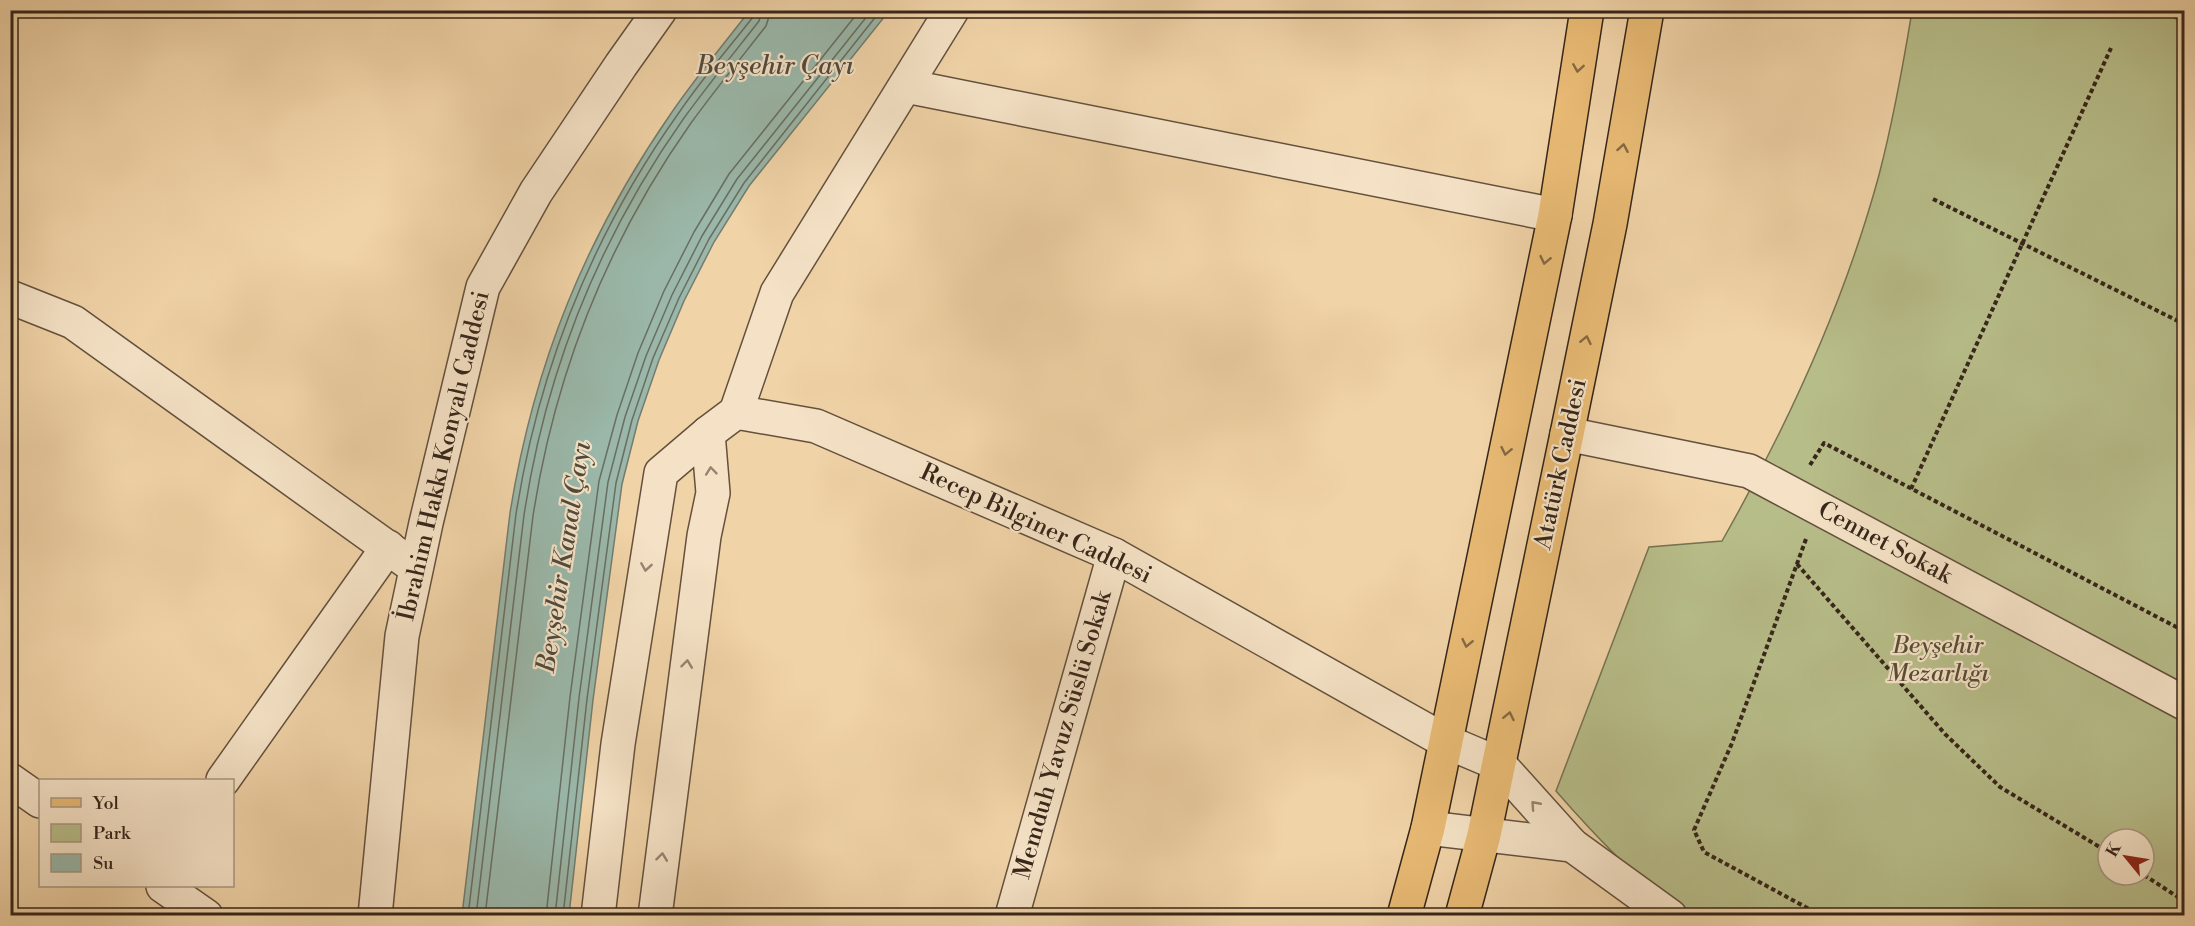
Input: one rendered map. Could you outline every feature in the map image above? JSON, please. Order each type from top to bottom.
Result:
[{"type":"main road","points":[[1404,915],[1428,828],[1447,742],[1555,215],[1587,10]]},
{"type":"main road","name":"Atatürk Caddesi","points":[[1462,915],[1484,835],[1610,224],[1647,10]]},
{"type":"street","name":"İbrahim Hakkı Konyalı Caddesi","points":[[375,915],[402,636],[416,567],[483,286],[536,192],[660,10]]},
{"type":"street","points":[[598,915],[618,744],[661,473],[736,412],[777,293],[952,10]]},
{"type":"street","points":[[906,86],[1555,215]]},
{"type":"street","points":[[10,297],[73,322],[416,567]]},
{"type":"street","name":"Recep Bilginer Caddesi","points":[[736,412],[816,426],[1114,555],[1447,742],[1499,764]]},
{"type":"street","points":[[655,915],[702,548],[714,493],[708,433]]},
{"type":"street","name":"Cennet Sokak","points":[[1567,434],[1749,471],[2184,703]]},
{"type":"street","points":[[224,779],[388,547]]},
{"type":"street","name":"Memduh Yavuz Süslü Sokak","points":[[1012,915],[1114,555]]},
{"type":"street","points":[[1499,764],[1572,845],[1670,915]]},
{"type":"street","points":[[10,780],[39,800]]},
{"type":"street","points":[[1428,828],[1572,845]]},
{"type":"street","points":[[166,887],[206,915]]},
{"type":"path","points":[[1911,489],[2110,48]]},
{"type":"path","points":[[1933,199],[2184,324]]},
{"type":"path","points":[[1822,915],[1704,852],[1694,830],[1732,743],[1797,564],[1804,500],[1824,443],[2184,631]]},
{"type":"path","points":[[1797,564],[1945,734],[2000,787],[2096,845]]},
{"type":"path","points":[[2156,883],[2184,901]]},
{"type":"green space","name":"Beyşehir Mezarlığı","points":[[2154,10],[2184,22],[2184,915],[1683,915],[1616,856],[1556,791],[1649,547],[1722,541],[1791,408],[1831,317],[1865,223],[1889,134],[1912,11]]},
{"type":"water","name":"Beyşehir Çayı","points":[[750,10],[889,11],[749,186],[714,242],[684,301],[659,360],[638,421],[622,484],[593,700],[569,915],[462,915],[510,513],[533,404],[549,353],[589,254],[641,159],[700,73]]},
{"type":"water label","name":"Beyşehir Kanal Çayı","points":[[564,557]]}]
